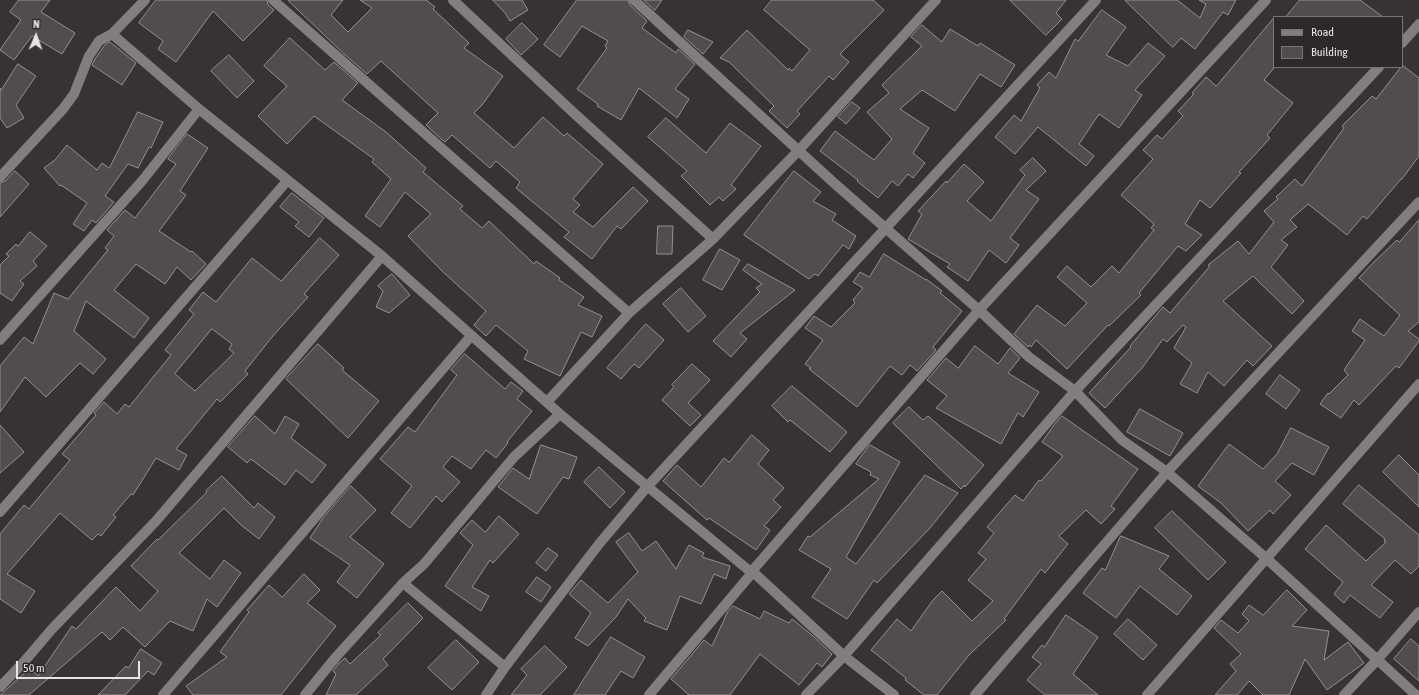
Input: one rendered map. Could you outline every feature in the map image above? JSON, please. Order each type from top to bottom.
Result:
[{"type":"street","points":[[0,177],[63,110],[74,94],[89,56],[99,41],[112,34],[145,0]]},
{"type":"street","points":[[273,0],[629,313]]},
{"type":"street","points":[[453,0],[564,104],[713,239]]},
{"type":"street","points":[[634,0],[834,183],[979,310],[1029,357],[1075,391],[1122,440],[1167,472],[1267,559],[1416,695]]},
{"type":"street","points":[[547,402],[629,313],[713,239],[799,150],[936,0]]},
{"type":"street","points":[[486,695],[599,544],[646,487],[1096,0]]},
{"type":"street","points":[[649,695],[752,572],[979,310],[1266,0]]},
{"type":"street","points":[[1403,42],[1419,24]]},
{"type":"street","points":[[112,34],[199,109],[382,256],[560,414],[646,487],[752,572],[844,656],[894,695]]},
{"type":"street","points":[[806,695],[844,656],[1075,391],[1378,68]]},
{"type":"street","points":[[0,340],[142,181],[199,109]]},
{"type":"street","points":[[0,512],[287,180]]},
{"type":"street","points":[[975,695],[1167,472],[1419,202]]},
{"type":"street","points":[[0,687],[52,629],[156,521],[382,256]]},
{"type":"street","points":[[163,695],[471,336]]},
{"type":"street","points":[[1147,695],[1419,384]]},
{"type":"street","points":[[305,695],[336,657],[403,583],[424,564],[514,457],[560,414]]},
{"type":"street","points":[[403,583],[506,667]]},
{"type":"street","points":[[1344,695],[1419,612]]},
{"type":"building","points":[[19,0],[50,0],[41,12],[75,33],[62,54],[32,36],[14,60],[0,50],[21,20],[10,12]]},
{"type":"building","points":[[156,0],[267,0],[268,5],[274,10],[243,41],[213,11],[176,62],[158,49],[163,41],[139,23]]},
{"type":"building","points":[[288,0],[343,0],[331,15],[348,32],[372,8],[360,0],[426,0],[435,7],[433,9],[469,43],[464,48],[503,76],[482,105],[474,113],[514,148],[543,117],[564,136],[567,133],[603,164],[573,199],[580,205],[573,212],[593,227],[633,187],[648,201],[621,229],[617,226],[592,259],[564,237],[569,232],[516,188],[520,182],[496,161],[490,168],[452,135],[445,142],[426,125],[438,113],[381,61],[367,74]]},
{"type":"building","points":[[493,0],[522,0],[528,10],[510,21]]},
{"type":"building","points":[[577,0],[628,0],[630,5],[647,21],[642,28],[676,53],[678,49],[695,64],[675,89],[689,99],[677,118],[639,88],[621,120],[597,106],[598,104],[577,89],[607,48],[605,46],[608,41],[582,26],[560,57],[544,45]]},
{"type":"building","points":[[644,0],[662,0],[655,10]]},
{"type":"building","points":[[772,0],[873,0],[884,10],[840,54],[849,62],[833,80],[829,76],[797,111],[800,114],[787,128],[769,111],[774,106],[729,62],[720,58],[747,30],[788,70],[789,68],[792,71],[810,50],[764,10]]},
{"type":"building","points":[[1010,0],[1066,0],[1056,13],[1062,19],[1046,35]]},
{"type":"building","points":[[1125,0],[1177,0],[1200,18],[1206,4],[1199,0],[1236,0],[1228,15],[1223,12],[1195,49],[1181,38],[1173,47]]},
{"type":"building","points":[[1300,0],[1360,0],[1382,16],[1287,16]]},
{"type":"building","points":[[1102,10],[1126,27],[1106,55],[1128,66],[1148,43],[1165,56],[1135,90],[1142,95],[1119,128],[1099,114],[1079,144],[1094,156],[1086,166],[1038,127],[1015,154],[995,137],[1014,115],[1021,121],[1040,88],[1037,85],[1049,72],[1056,78],[1075,39],[1078,41]]},
{"type":"building","points":[[1273,19],[1274,68],[1264,80],[1293,103],[1267,135],[1270,138],[1239,172],[1241,173],[1210,208],[1200,200],[1185,224],[1202,235],[1186,251],[1178,246],[1139,293],[1141,295],[1109,326],[1108,325],[1067,369],[1036,340],[1031,347],[1029,345],[1028,347],[1014,334],[1037,305],[1065,326],[1087,303],[1057,277],[1067,266],[1091,287],[1112,266],[1119,273],[1154,230],[1151,228],[1154,224],[1121,195],[1153,159],[1143,150],[1157,135],[1162,139],[1183,116],[1178,111],[1194,94],[1192,93],[1206,77],[1216,86]]},
{"type":"building","points":[[522,23],[538,39],[521,55],[506,39]]},
{"type":"building","points":[[922,25],[942,42],[950,29],[978,46],[980,43],[1015,65],[1001,87],[980,74],[955,111],[922,90],[900,109],[929,128],[913,153],[925,163],[913,178],[908,174],[898,186],[892,181],[878,198],[857,181],[858,180],[820,151],[835,131],[874,160],[892,139],[867,112],[889,93],[882,85],[922,46],[911,37]]},
{"type":"building","points":[[688,30],[713,42],[703,54],[684,37]]},
{"type":"building","points":[[290,38],[325,70],[334,62],[358,83],[342,100],[386,132],[426,168],[423,172],[463,206],[460,209],[482,228],[489,221],[534,264],[536,261],[560,278],[559,280],[584,297],[578,305],[602,316],[592,337],[581,332],[560,376],[524,359],[528,351],[496,325],[486,336],[474,325],[486,311],[443,272],[408,236],[431,214],[405,192],[380,227],[365,216],[391,179],[372,162],[374,159],[314,116],[287,144],[258,116],[287,86],[264,66]]},
{"type":"building","points":[[110,42],[136,63],[122,85],[92,65],[104,46]]},
{"type":"building","points":[[229,55],[254,81],[237,98],[211,71]]},
{"type":"building","points":[[18,64],[36,76],[16,105],[24,118],[7,128],[0,118],[0,88],[1,90]]},
{"type":"building","points":[[1403,66],[1419,78],[1419,156],[1402,179],[1367,219],[1363,216],[1347,235],[1308,204],[1290,220],[1297,227],[1281,240],[1288,245],[1271,267],[1304,301],[1292,314],[1253,276],[1223,301],[1272,346],[1253,366],[1247,360],[1224,386],[1208,372],[1197,393],[1180,384],[1192,363],[1174,348],[1186,327],[1183,325],[1167,342],[1163,339],[1142,368],[1105,408],[1089,393],[1131,347],[1130,346],[1163,307],[1170,313],[1210,266],[1208,265],[1238,241],[1249,254],[1274,222],[1264,211],[1278,199],[1276,197],[1295,179],[1302,186],[1344,128],[1342,126],[1372,96],[1376,99],[1400,68],[1403,68]]},
{"type":"building","points":[[852,102],[860,108],[846,124],[838,117]]},
{"type":"building","points":[[138,112],[163,122],[151,148],[149,147],[138,168],[128,164],[105,196],[114,202],[96,223],[92,220],[84,231],[73,224],[87,203],[61,185],[60,186],[44,168],[55,160],[67,145],[97,170],[102,163],[109,168]]},
{"type":"building","points":[[666,118],[706,153],[730,123],[761,146],[731,185],[736,189],[723,201],[719,197],[710,205],[681,176],[687,171],[648,137]]},
{"type":"building","points":[[187,134],[208,148],[180,191],[186,195],[159,231],[191,252],[192,251],[206,264],[191,280],[177,267],[165,284],[136,264],[114,290],[149,318],[134,338],[86,301],[74,331],[106,359],[93,374],[80,363],[46,397],[25,377],[0,412],[0,366],[24,337],[33,344],[54,293],[68,299],[108,250],[105,248],[114,236],[107,230],[125,210],[135,218],[176,164],[168,159]]},
{"type":"building","points":[[1033,158],[1046,171],[1026,190],[1039,199],[1010,238],[1019,245],[1006,263],[989,250],[968,281],[947,267],[950,264],[908,239],[922,214],[918,211],[964,164],[984,182],[967,201],[991,221],[1025,175],[1020,170]]},
{"type":"building","points":[[15,171],[29,184],[0,217],[0,183],[5,181]]},
{"type":"building","points":[[794,171],[821,192],[813,201],[836,214],[832,220],[856,236],[849,249],[843,245],[818,276],[815,274],[809,279],[744,235]]},
{"type":"building","points":[[292,193],[324,218],[309,237],[295,226],[299,222],[280,207]]},
{"type":"building","points":[[1419,220],[1419,322],[1408,331],[1419,339],[1419,341],[1399,368],[1396,366],[1359,405],[1354,400],[1341,418],[1320,404],[1328,393],[1329,394],[1348,375],[1344,370],[1365,340],[1352,331],[1360,319],[1384,336],[1400,315],[1359,278],[1397,240],[1399,242]]},
{"type":"building","points":[[658,226],[673,226],[672,254],[657,254]]},
{"type":"building","points":[[30,232],[47,246],[33,261],[37,266],[20,281],[24,284],[12,301],[0,293],[0,265],[9,256],[6,254],[16,244],[18,246]]},
{"type":"building","points":[[320,238],[339,255],[304,294],[308,297],[272,337],[245,371],[248,374],[220,402],[217,399],[176,449],[187,455],[179,470],[156,458],[133,495],[131,494],[113,515],[116,517],[101,536],[98,534],[92,540],[60,513],[7,574],[35,591],[21,613],[0,599],[0,534],[24,505],[29,509],[70,460],[62,454],[96,415],[94,413],[104,402],[117,414],[125,404],[129,407],[171,355],[165,350],[194,314],[189,310],[203,292],[216,302],[252,258],[281,281]],"holes":[[[212,329],[232,344],[229,349],[234,353],[195,391],[175,374]]]},
{"type":"building","points":[[720,249],[740,260],[722,290],[703,280]]},
{"type":"building","points":[[884,254],[926,279],[942,291],[940,293],[962,311],[933,347],[936,350],[917,371],[910,365],[902,375],[890,366],[857,407],[809,369],[811,368],[805,364],[823,340],[805,328],[814,316],[831,327],[855,303],[853,300],[863,288],[853,282],[860,272],[869,277]]},
{"type":"building","points":[[748,264],[795,290],[740,333],[747,339],[731,357],[713,341],[760,292],[756,288],[762,284],[743,270]]},
{"type":"building","points":[[392,274],[410,295],[389,313],[376,307],[383,291],[378,286]]},
{"type":"building","points":[[681,288],[706,316],[688,332],[663,304]]},
{"type":"building","points":[[646,324],[664,340],[639,368],[634,364],[621,379],[607,368]]},
{"type":"building","points":[[318,344],[344,368],[342,370],[379,401],[348,438],[286,379]]},
{"type":"building","points":[[975,346],[998,364],[1010,348],[1020,358],[1008,373],[1039,392],[1023,417],[1018,413],[1001,444],[936,408],[947,396],[927,380],[946,358],[958,368]]},
{"type":"building","points":[[465,354],[505,389],[511,382],[523,391],[517,399],[532,411],[496,458],[486,450],[471,469],[452,456],[443,467],[460,482],[442,502],[436,496],[410,528],[391,513],[412,486],[380,459],[408,427],[415,432],[457,375],[451,370]]},
{"type":"building","points":[[692,364],[710,380],[688,403],[701,415],[690,426],[662,400],[674,387],[672,385]]},
{"type":"building","points":[[1280,375],[1300,390],[1286,409],[1266,394]]},
{"type":"building","points":[[792,386],[847,432],[830,452],[790,420],[788,422],[772,406]]},
{"type":"building","points":[[909,407],[923,420],[928,416],[984,465],[965,487],[964,485],[961,489],[893,423]]},
{"type":"building","points":[[1140,409],[1183,433],[1170,456],[1127,432]]},
{"type":"building","points":[[255,416],[275,434],[285,416],[299,424],[291,438],[326,465],[312,483],[296,470],[285,485],[251,459],[247,463],[228,447]]},
{"type":"building","points":[[1062,416],[1138,469],[1111,506],[1115,509],[1101,524],[1086,510],[1059,536],[1068,544],[1045,573],[1041,569],[1004,619],[1006,620],[969,655],[937,695],[924,695],[905,680],[906,678],[871,650],[897,619],[911,631],[933,600],[942,591],[972,621],[993,601],[968,580],[986,559],[978,553],[994,533],[987,527],[1015,495],[1023,501],[1039,480],[1041,481],[1063,456],[1042,442]]},
{"type":"building","points":[[0,425],[24,452],[0,473]]},
{"type":"building","points":[[1291,428],[1329,447],[1314,475],[1292,463],[1275,481],[1291,495],[1273,514],[1270,510],[1248,531],[1221,503],[1198,486],[1229,444],[1263,469],[1277,454]]},
{"type":"building","points":[[752,435],[769,450],[758,464],[784,488],[773,500],[781,507],[764,526],[770,530],[756,550],[709,518],[707,520],[663,481],[677,465],[701,487],[724,458],[729,462]]},
{"type":"building","points":[[541,445],[577,457],[569,479],[563,477],[537,514],[498,487],[513,468],[529,479]]},
{"type":"building","points":[[870,445],[900,462],[846,557],[856,564],[925,475],[958,493],[930,528],[877,583],[874,580],[847,619],[812,597],[831,569],[799,550],[808,536],[810,537],[879,479],[870,475],[871,472],[856,464]]},
{"type":"building","points":[[1399,455],[1419,475],[1419,507],[1383,472]]},
{"type":"building","points":[[599,467],[625,492],[610,508],[584,482]]},
{"type":"building","points":[[222,476],[254,508],[258,503],[275,517],[259,539],[241,525],[224,508],[179,553],[210,579],[224,560],[241,573],[217,607],[207,599],[193,631],[170,621],[145,647],[123,627],[110,640],[102,632],[29,695],[0,695],[30,668],[38,676],[72,626],[76,629],[116,587],[140,611],[158,591],[131,566]]},
{"type":"building","points":[[1359,485],[1419,535],[1419,566],[1411,574],[1395,560],[1371,585],[1393,602],[1380,618],[1350,595],[1344,603],[1334,594],[1343,582],[1305,549],[1326,525],[1366,561],[1386,542],[1384,541],[1385,539],[1343,504]]},
{"type":"building","points":[[351,486],[376,510],[350,537],[384,564],[357,598],[337,582],[350,565],[310,538],[323,518]]},
{"type":"building","points":[[1172,511],[1226,562],[1208,580],[1155,528]]},
{"type":"building","points":[[499,516],[519,534],[493,563],[490,560],[472,587],[489,596],[481,611],[445,586],[473,545],[460,533],[472,520],[485,532]]},
{"type":"building","points":[[629,533],[642,551],[656,541],[676,569],[689,545],[704,553],[702,557],[730,566],[726,579],[714,574],[701,604],[680,596],[667,630],[644,621],[646,618],[628,599],[616,617],[588,646],[575,638],[591,613],[569,594],[581,580],[608,603],[638,572],[616,542]]},
{"type":"building","points":[[1121,536],[1169,556],[1159,569],[1192,596],[1177,615],[1140,586],[1116,618],[1083,593],[1102,568],[1105,570]]},
{"type":"building","points":[[548,548],[558,555],[546,571],[536,563]]},
{"type":"building","points":[[304,574],[320,590],[307,603],[336,626],[281,695],[193,695],[186,686],[227,657],[220,652],[249,612],[247,610],[269,585],[282,597]]},
{"type":"building","points":[[537,577],[551,587],[541,602],[526,592]]},
{"type":"building","points":[[1287,590],[1307,610],[1292,626],[1329,631],[1324,660],[1348,642],[1364,663],[1327,690],[1305,659],[1289,695],[1263,695],[1249,681],[1237,695],[1215,695],[1236,671],[1230,664],[1241,654],[1214,628],[1221,620],[1238,633],[1249,621],[1242,614],[1249,605],[1263,615]]},
{"type":"building","points":[[408,603],[423,618],[383,659],[388,665],[356,695],[326,695],[336,674],[333,671],[339,663],[345,658],[350,664],[381,635],[378,633]]},
{"type":"building","points":[[733,606],[760,619],[764,611],[789,623],[792,619],[832,654],[822,667],[817,663],[799,685],[760,654],[730,695],[689,695],[671,679],[704,640],[712,646],[728,611]]},
{"type":"building","points":[[1066,615],[1098,637],[1073,674],[1098,695],[1045,695],[1027,680],[1041,664],[1032,657],[1042,645],[1044,647]]},
{"type":"building","points":[[1128,619],[1157,645],[1143,660],[1114,634]]},
{"type":"building","points":[[611,637],[645,657],[633,678],[621,671],[605,695],[574,695]]},
{"type":"building","points":[[1411,639],[1419,646],[1419,681],[1394,659]]},
{"type":"building","points":[[456,640],[479,662],[452,690],[428,668]]},
{"type":"building","points":[[545,646],[567,667],[540,695],[511,695],[527,675],[521,669]]},
{"type":"building","points":[[141,649],[162,663],[154,675],[148,671],[125,695],[98,695],[126,666],[128,668]]}]
